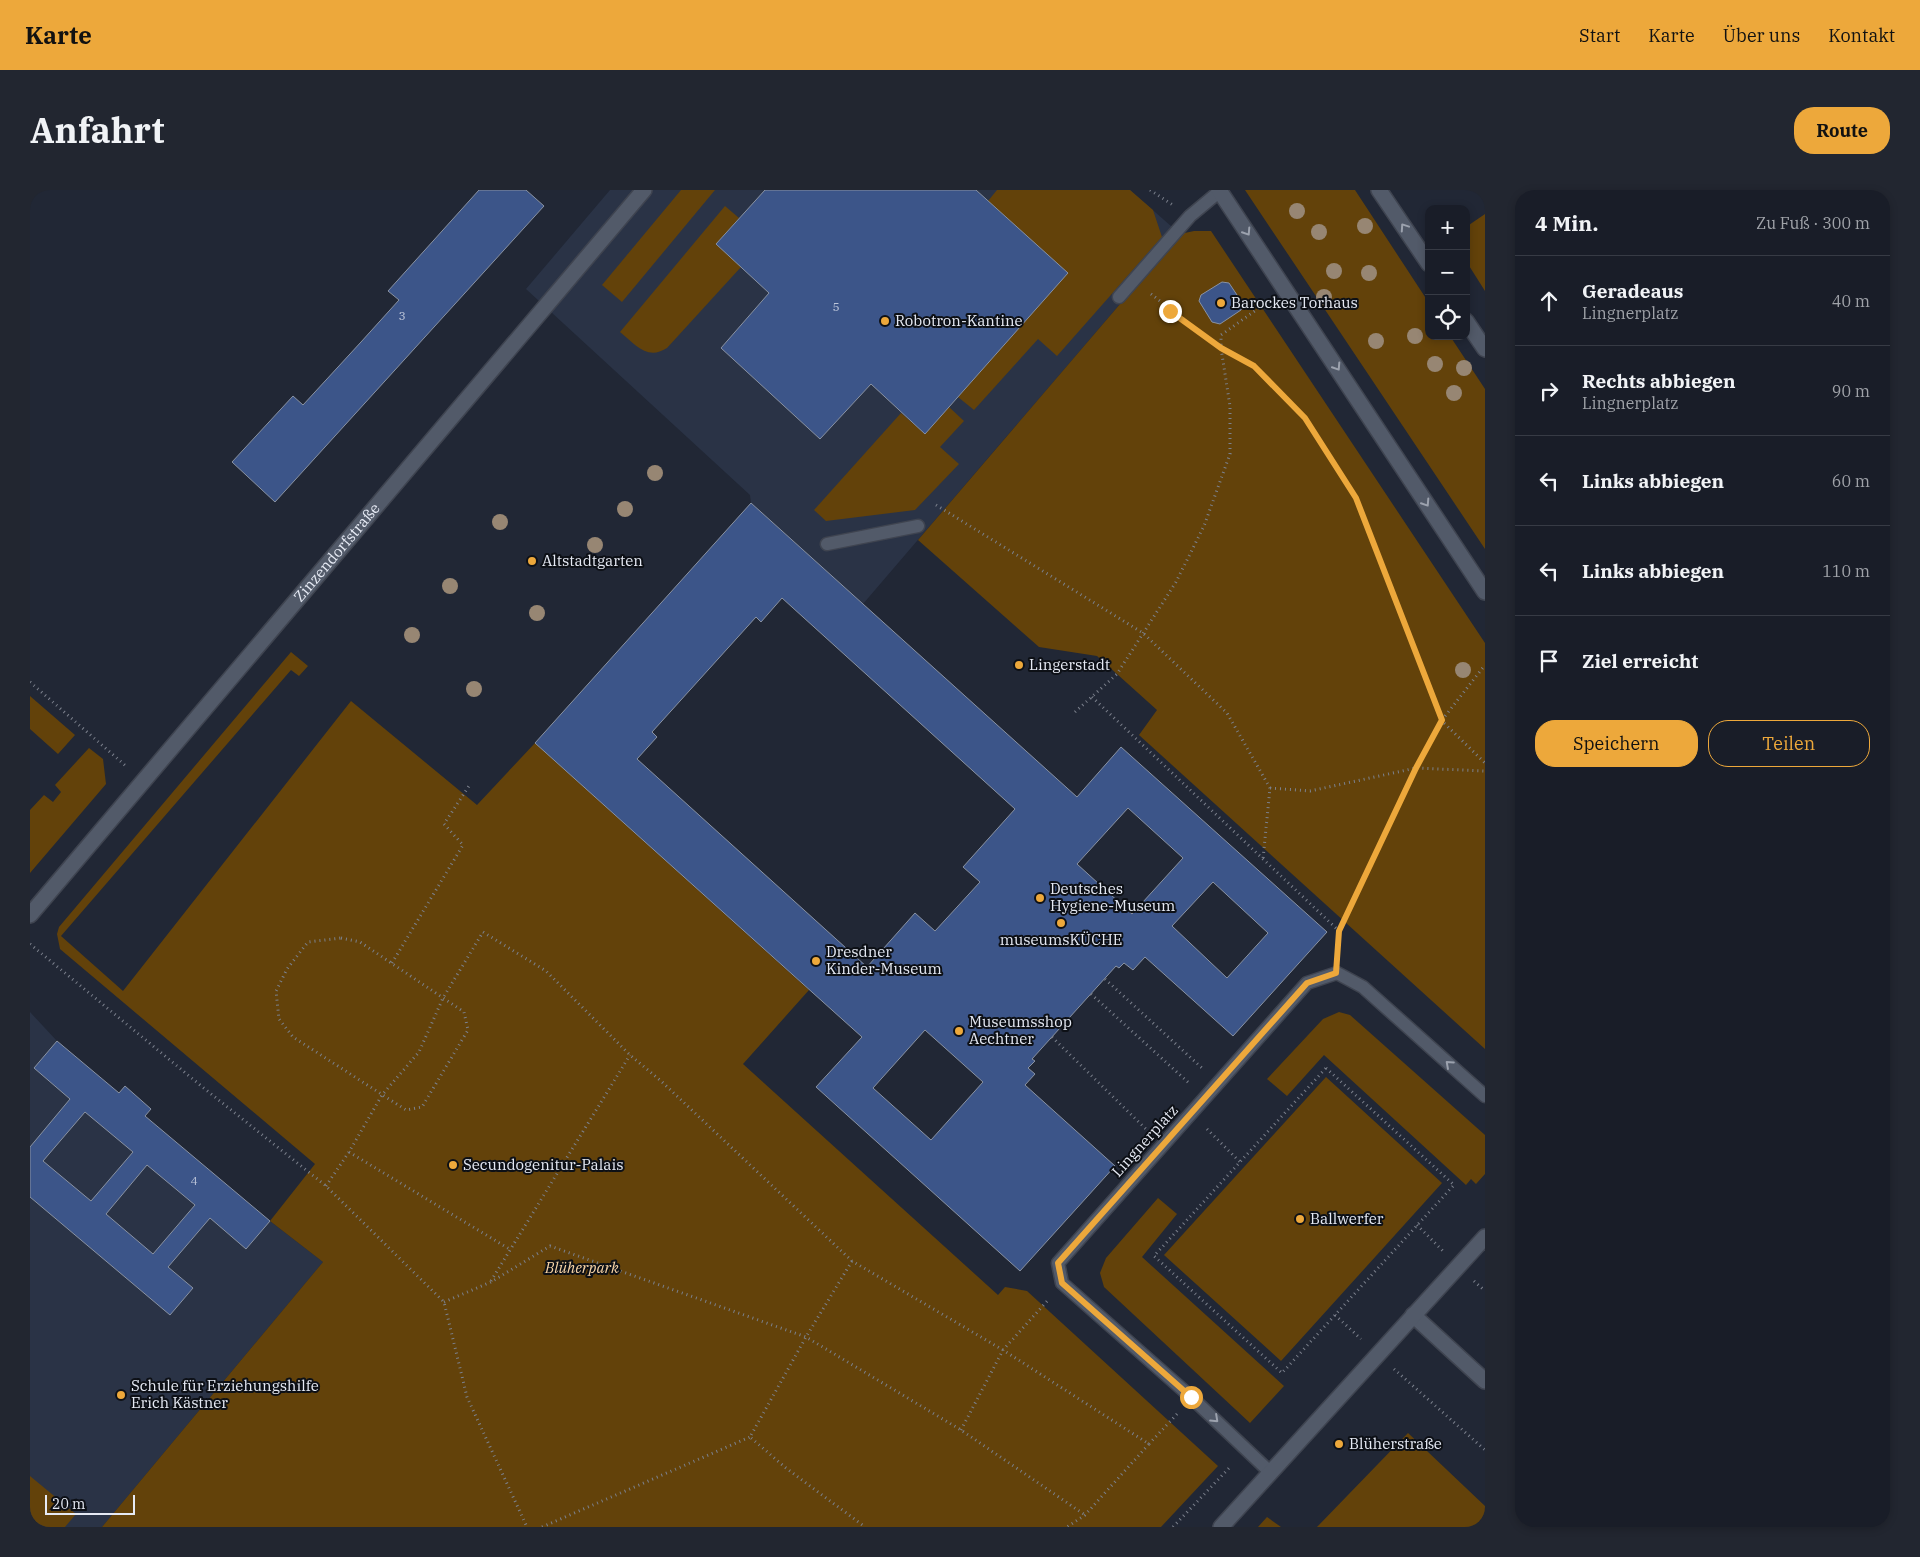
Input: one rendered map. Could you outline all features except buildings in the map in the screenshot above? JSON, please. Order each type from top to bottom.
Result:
[{"type":"street","name":"Zinzendorfstraße","points":[[30,914],[644,190]]},
{"type":"street","points":[[1380,190],[1425,258]]},
{"type":"street","points":[[1220,191],[1485,592]]},
{"type":"street","points":[[1470,327],[1485,349]]},
{"type":"street","points":[[1221,1527],[1485,1237]]},
{"type":"street","points":[[1413,1315],[1485,1381]]},
{"type":"lane","points":[[1119,297],[1190,216],[1220,191]]},
{"type":"lane","points":[[827,544],[918,526]]},
{"type":"lane","points":[[1336,973],[1363,987],[1485,1096]]},
{"type":"lane","name":"Lingnerplatz","points":[[1062,1283],[1058,1263],[1307,983],[1336,973]]},
{"type":"lane","points":[[1062,1283],[1247,1449],[1270,1472]]},
{"type":"path","points":[[1134,279],[1170,311],[1221,348],[1254,366],[1305,418],[1356,498],[1442,720],[1485,763]]},
{"type":"path","points":[[1075,712],[1117,674],[1176,582],[1204,526],[1230,454],[1230,406],[1221,348],[1221,335],[1285,289]]},
{"type":"path","points":[[936,505],[1143,633],[1227,713],[1270,788],[1264,859]]},
{"type":"path","points":[[1336,973],[1339,931],[1416,768],[1442,720],[1485,664]]},
{"type":"path","points":[[30,682],[143,781]]},
{"type":"path","points":[[1092,696],[1339,931]]},
{"type":"path","points":[[1270,788],[1310,791],[1416,768],[1485,771]]},
{"type":"path","points":[[392,963],[462,845],[444,824],[469,786]]},
{"type":"path","points":[[326,1186],[349,1152],[382,1096],[419,1052],[443,998],[483,932],[546,970],[630,1055],[661,1081],[852,1261],[1003,1350],[1149,1444]]},
{"type":"path","points":[[341,938],[360,942],[443,998],[464,1012],[468,1030],[422,1107],[406,1110],[293,1037],[279,1019],[276,991],[287,969],[308,942],[341,938]]},
{"type":"path","points":[[30,944],[200,1085],[326,1186],[444,1302],[467,1397],[527,1527]]},
{"type":"path","points":[[1105,979],[1219,1083]]},
{"type":"path","points":[[1092,994],[1205,1098]]},
{"type":"path","points":[[1052,1037],[1163,1145]]},
{"type":"path","points":[[491,1282],[630,1055]]},
{"type":"path","points":[[1326,1068],[1454,1185],[1417,1225],[1282,1373],[1154,1256],[1326,1068]]},
{"type":"path","points":[[1214,1136],[1240,1162]]},
{"type":"path","points":[[349,1152],[511,1250]]},
{"type":"path","points":[[1417,1225],[1458,1266]]},
{"type":"path","points":[[444,1302],[491,1282],[550,1246],[806,1336],[961,1430],[1085,1515]]},
{"type":"path","points":[[542,1527],[750,1437],[806,1336],[852,1261]]},
{"type":"path","points":[[961,1430],[1003,1350],[1062,1283]]},
{"type":"path","points":[[1335,1315],[1485,1450]]},
{"type":"path","points":[[1067,1527],[1085,1515],[1170,1422]]},
{"type":"path","points":[[750,1437],[786,1468],[865,1527]]},
{"type":"path","points":[[1173,1527],[1247,1449]]},
{"type":"shaded area","points":[[610,190],[1130,190],[1180,234],[863,604],[751,503],[750,495],[526,289]]},
{"type":"shaded area","name":"Schule für Erziehungshilfe Erich Kästner","points":[[30,1012],[57,1041],[119,1093],[125,1086],[151,1109],[145,1116],[270,1221],[323,1262],[102,1527],[30,1527]]},
{"type":"green space","points":[[681,190],[715,190],[622,302],[602,285]]},
{"type":"green space","points":[[997,190],[1130,190],[1153,210],[1162,237],[1057,356],[1038,339],[974,410],[958,397],[1067,273],[988,201]]},
{"type":"green space","points":[[1245,190],[1355,190],[1425,297],[1425,340],[1453,340],[1485,389],[1485,549]]},
{"type":"green space","points":[[725,206],[739,218],[716,244],[741,267],[667,348],[653,353],[636,346],[620,332]]},
{"type":"green space","points":[[1485,214],[1485,291],[1470,267],[1470,224]]},
{"type":"green space","points":[[1194,231],[1211,231],[1485,643],[1485,1049],[1139,735],[1157,710],[1097,656],[1039,647],[918,540],[1180,234]]},
{"type":"green space","points":[[949,407],[964,421],[940,447],[959,464],[915,510],[826,521],[814,510],[901,413],[925,434]]},
{"type":"green space","name":"Blüherpark","points":[[291,652],[308,666],[299,676],[291,670],[61,936],[123,991],[351,701],[477,805],[535,743],[809,990],[743,1064],[998,1295],[1005,1287],[1027,1291],[1218,1466],[1161,1527],[102,1527],[323,1262],[270,1221],[315,1164],[60,949],[57,934],[59,927]]},
{"type":"green space","points":[[30,696],[75,735],[58,754],[30,729]]},
{"type":"green space","points":[[89,748],[103,759],[106,784],[30,873],[30,810],[44,795],[53,802],[61,792],[55,785]]},
{"type":"green space","points":[[1339,1012],[1350,1015],[1485,1135],[1485,1174],[1476,1184],[1471,1179],[1466,1185],[1324,1055],[1287,1096],[1267,1079],[1323,1019]]},
{"type":"green space","points":[[1326,1077],[1442,1183],[1281,1361],[1164,1255]]},
{"type":"green space","points":[[1158,1198],[1177,1214],[1142,1257],[1284,1386],[1250,1423],[1104,1287],[1100,1273],[1106,1258]]},
{"type":"green space","points":[[1408,1433],[1485,1506],[1485,1527],[1317,1527]]},
{"type":"green space","points":[[30,1476],[76,1514],[65,1527],[30,1527]]},
{"type":"green space","points":[[1267,1517],[1281,1527],[1258,1527]]},
{"type":"place","name":"Barockes Torhaus","points":[[1221,303]]},
{"type":"place","name":"Robotron-Kantine","points":[[885,321]]},
{"type":"place","name":"Altstadtgarten","points":[[532,561]]},
{"type":"place","name":"Lingerstadt","points":[[1019,665]]},
{"type":"place","name":"Deutsches Hygiene-Museum","points":[[1040,898]]},
{"type":"place","name":"museumsKÜCHE","points":[[1061,923]]},
{"type":"place","name":"Dresdner Kinder-Museum","points":[[816,961]]},
{"type":"place","name":"Museumsshop Aechtner","points":[[959,1031]]},
{"type":"place","name":"Secundogenitur-Palais","points":[[453,1165]]},
{"type":"place","name":"Ballwerfer","points":[[1300,1219]]},
{"type":"place","name":"Schule für Erziehungshilfe Erich Kästner","points":[[121,1395]]},
{"type":"place","name":"Blüherstraße","points":[[1339,1444]]},
{"type":"route","points":[[1170,311],[1221,348],[1254,366],[1305,418],[1356,498],[1442,720],[1416,768],[1339,931],[1336,973],[1307,983],[1058,1263],[1062,1283],[1191,1397]]}]
